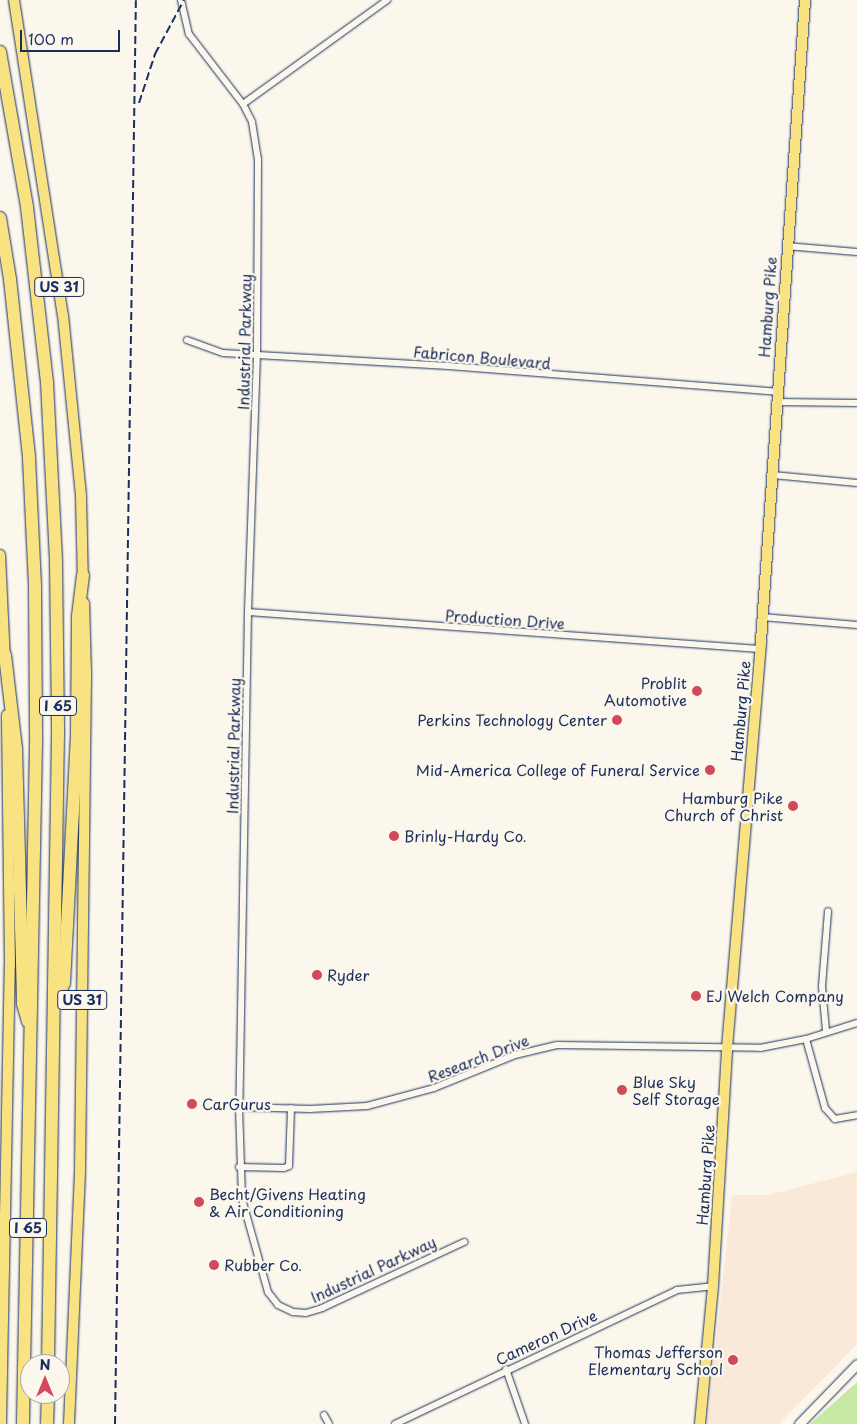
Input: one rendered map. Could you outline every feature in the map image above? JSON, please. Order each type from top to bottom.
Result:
[{"type":"highway","name":"I 65","points":[[0,52],[27,207],[47,382],[58,680],[48,1354]]},
{"type":"highway","name":"I 65","points":[[0,218],[10,279],[29,458],[36,586],[31,1032],[23,1424]]},
{"type":"highway","points":[[54,1007],[64,983],[76,743],[78,616],[83,575]]},
{"type":"highway","points":[[5,655],[16,748],[22,1004],[31,1032]]},
{"type":"highway","points":[[47,1424],[48,1404]]},
{"type":"main road","name":"US 31","points":[[14,0],[63,316],[81,496],[86,672],[80,1170],[69,1424]]},
{"type":"main road","name":"Hamburg Pike","points":[[700,1424],[713,1286],[727,1048],[773,475],[786,246],[805,0]]},
{"type":"main road","points":[[0,555],[5,655],[10,965],[1,1424]]},
{"type":"street","name":"Industrial Parkway","points":[[181,0],[189,34],[242,104],[252,122],[258,159],[257,354],[248,612],[239,1107],[239,1167],[242,1199],[268,1292],[278,1305],[293,1312],[306,1313],[322,1308],[464,1242]]},
{"type":"street","points":[[242,104],[387,0]]},
{"type":"street","points":[[786,246],[857,252]]},
{"type":"street","name":"Fabricon Boulevard","points":[[187,340],[223,353],[257,354],[857,403]]},
{"type":"street","points":[[773,475],[857,483]]},
{"type":"street","name":"Production Drive","points":[[248,612],[760,649]]},
{"type":"street","points":[[762,617],[857,625]]},
{"type":"street","points":[[826,1031],[822,986],[828,911]]},
{"type":"street","name":"Research Drive","points":[[239,1107],[367,1106],[434,1088],[515,1055],[556,1045],[760,1048],[806,1039],[826,1031],[857,1023]]},
{"type":"street","points":[[806,1039],[825,1108],[835,1119],[857,1115]]},
{"type":"street","points":[[239,1167],[284,1168],[289,1166],[291,1108]]},
{"type":"street","name":"Cameron Drive","points":[[395,1424],[506,1369],[677,1290],[713,1286]]},
{"type":"street","points":[[799,1424],[857,1364]]},
{"type":"street","points":[[506,1369],[525,1424]]},
{"type":"street","points":[[324,1416],[329,1424]]},
{"type":"shaded area","points":[[857,1172],[857,1344],[779,1424],[707,1424],[732,1195],[768,1195]]},
{"type":"green space","points":[[857,1382],[857,1424],[810,1424]]},
{"type":"railway","points":[[115,1424],[136,0]]},
{"type":"railway","points":[[139,103],[155,54],[184,0]]},
{"type":"place","name":"Problit Automotive","points":[[697,691]]},
{"type":"place","name":"Perkins Technology Center","points":[[617,720]]},
{"type":"place","name":"Mid-America College of Funeral Service","points":[[710,770]]},
{"type":"place","name":"Hamburg Pike Church of Christ","points":[[793,806]]},
{"type":"place","name":"Brinly-Hardy Co.","points":[[394,836]]},
{"type":"place","name":"Ryder","points":[[317,975]]},
{"type":"place","name":"EJ Welch Company","points":[[696,996]]},
{"type":"place","name":"Blue Sky Self Storage","points":[[622,1090]]},
{"type":"place","name":"CarGurus","points":[[192,1104]]},
{"type":"place","name":"Becht/Givens Heating & Air Conditioning","points":[[199,1202]]},
{"type":"place","name":"Rubber Co.","points":[[214,1265]]},
{"type":"place","name":"Thomas Jefferson Elementary School","points":[[733,1360]]}]
